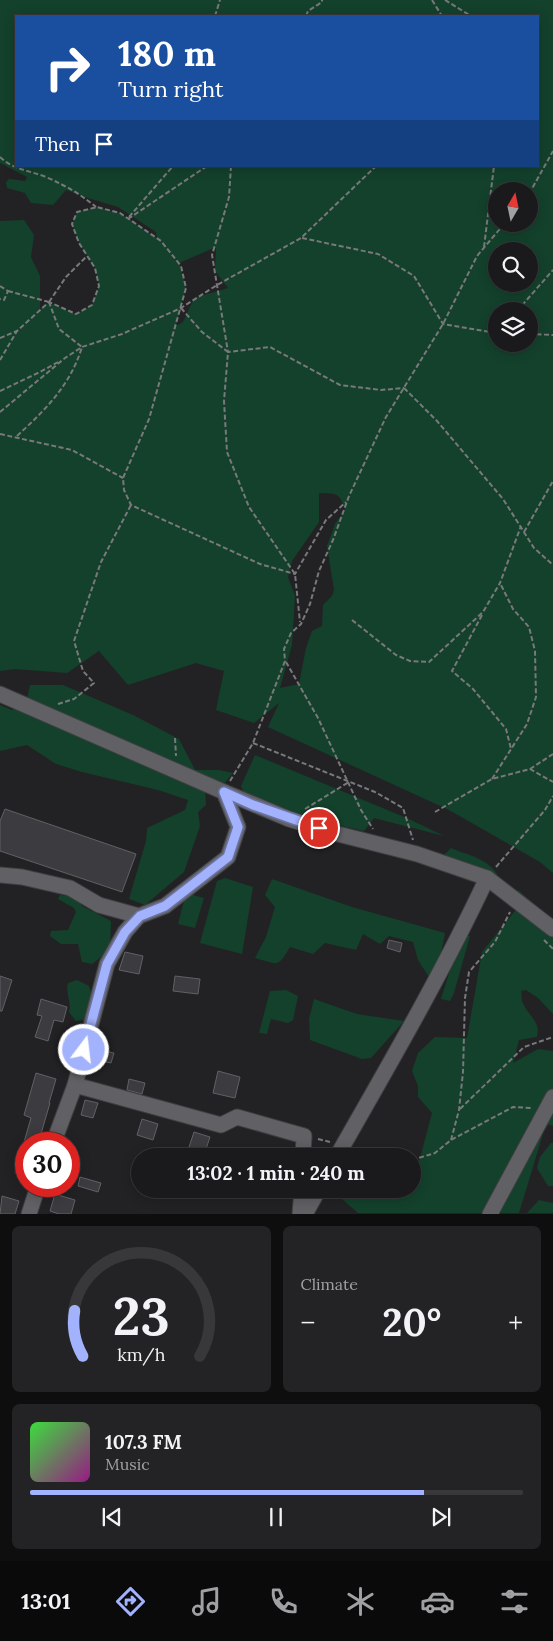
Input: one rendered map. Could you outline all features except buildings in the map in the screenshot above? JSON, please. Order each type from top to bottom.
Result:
[{"type":"street","points":[[0,694],[289,819],[334,833],[417,854],[487,878],[553,929]]},
{"type":"street","points":[[58,1132],[76,1085],[107,964],[125,932],[140,916],[165,906],[228,857],[238,827],[224,792]]},
{"type":"street","points":[[0,875],[22,877],[70,888],[99,905],[140,916]]},
{"type":"street","points":[[342,1148],[466,924],[487,878]]},
{"type":"street","points":[[76,1085],[221,1126],[237,1117],[304,1136],[303,1148]]},
{"type":"street","points":[[490,1214],[550,1103]]},
{"type":"street","points":[[29,1214],[34,1197]]},
{"type":"street","points":[[300,1214],[301,1198]]},
{"type":"street","points":[[305,1214],[314,1198]]},
{"type":"path","points":[[215,15],[220,0]]},
{"type":"path","points":[[306,15],[308,11],[322,2],[322,0]]},
{"type":"path","points":[[432,0],[441,15]]},
{"type":"path","points":[[445,0],[469,15]]},
{"type":"path","points":[[536,182],[553,151]]},
{"type":"path","points":[[0,157],[10,166],[44,176],[73,189],[96,207],[120,213],[161,240],[181,266],[186,288],[181,308],[149,419],[122,478],[124,490],[131,505],[260,564],[295,574]]},
{"type":"path","points":[[128,219],[171,167]]},
{"type":"path","points":[[128,219],[206,167]]},
{"type":"path","points":[[231,167],[229,197],[212,255],[228,352],[224,402],[228,452],[249,507],[295,574],[301,624]]},
{"type":"path","points":[[0,391],[40,372],[82,348],[122,334],[181,308],[217,285],[301,238],[375,167]]},
{"type":"path","points":[[484,247],[494,167]]},
{"type":"path","points":[[0,286],[8,291],[49,302],[76,314],[92,304],[99,286],[95,268],[79,243],[72,224],[77,212],[96,207]]},
{"type":"path","points":[[383,846],[361,810],[318,718],[285,661],[284,649],[291,632],[301,624],[310,604],[319,572],[333,540],[346,502],[386,417],[443,324],[475,260],[497,232]]},
{"type":"path","points":[[301,238],[378,254],[414,276],[443,324],[488,332]]},
{"type":"path","points":[[0,360],[17,331],[49,302],[66,277],[88,256]]},
{"type":"path","points":[[525,302],[553,270]]},
{"type":"path","points":[[0,299],[4,300],[8,291]]},
{"type":"path","points":[[49,302],[59,329],[82,348]]},
{"type":"path","points":[[181,308],[202,332],[228,352],[270,347],[340,385],[381,390],[404,388]]},
{"type":"path","points":[[0,338],[17,331]]},
{"type":"path","points":[[538,334],[553,335]]},
{"type":"path","points":[[17,436],[51,405],[76,365],[82,348]]},
{"type":"path","points":[[0,412],[64,358]]},
{"type":"path","points":[[404,388],[449,436],[503,499],[534,548],[553,566]]},
{"type":"path","points":[[0,434],[17,436],[72,450],[122,478]]},
{"type":"path","points":[[524,532],[553,481]]},
{"type":"path","points":[[295,574],[326,520],[346,502]]},
{"type":"path","points":[[38,710],[74,698],[94,683],[83,671],[74,641],[101,562],[131,505]]},
{"type":"path","points":[[511,749],[506,729],[473,689],[452,671],[500,583],[521,526]]},
{"type":"path","points":[[492,779],[528,724],[536,697],[535,651],[529,627],[513,609],[500,583]]},
{"type":"path","points":[[352,620],[396,656],[410,661],[429,662],[484,612]]},
{"type":"path","points":[[224,792],[253,743],[285,661]]},
{"type":"path","points":[[253,743],[375,792],[403,808],[417,854]]},
{"type":"path","points":[[435,812],[492,779],[530,769],[553,754]]},
{"type":"path","points":[[530,769],[553,782]]},
{"type":"path","points":[[289,819],[349,782]]},
{"type":"path","points":[[487,878],[545,810],[553,796]]},
{"type":"path","points":[[451,1140],[460,1110],[465,998],[469,972],[495,942],[510,913]]},
{"type":"path","points":[[460,1110],[524,1047],[553,1037]]},
{"type":"path","points":[[421,1157],[435,1153],[451,1140],[513,1107],[550,1103]]},
{"type":"green space","points":[[0,0],[553,0],[553,873],[540,862],[449,810],[268,727],[279,703],[254,723],[216,710],[224,671],[196,663],[128,685],[99,651],[67,673],[15,669],[0,671],[0,221],[24,220],[34,235],[31,257],[40,276],[40,309],[49,302],[76,314],[92,305],[99,286],[95,268],[79,243],[72,224],[77,212],[97,207],[120,213],[157,238],[156,232],[118,207],[66,190],[53,205],[31,203],[25,193],[7,188],[6,182],[9,179],[25,181],[27,177],[0,163]],"holes":[[[216,247],[215,271],[228,288],[194,298],[183,322],[176,326],[186,288],[179,263]],[[319,493],[337,495],[345,510],[335,524],[327,546],[334,590],[332,596],[323,605],[322,626],[312,631],[306,648],[299,684],[280,688],[292,645],[295,596],[288,577],[292,561],[319,522]]]},
{"type":"green space","points":[[30,685],[63,685],[133,715],[179,739],[195,770],[219,770],[233,773],[223,785],[205,789],[206,805],[198,812],[200,826],[184,872],[145,905],[129,899],[146,841],[147,828],[185,810],[188,800],[158,790],[56,764],[27,745],[0,751],[0,705],[12,710],[27,699]]},
{"type":"green space","points":[[255,755],[409,819],[444,836],[374,818],[364,831],[287,813],[251,808],[241,786]]},
{"type":"green space","points":[[451,848],[475,857],[488,865],[499,877],[503,886],[486,888],[491,871],[443,856]]},
{"type":"green space","points":[[225,878],[253,887],[242,954],[200,943],[217,881]]},
{"type":"green space","points":[[272,879],[352,907],[445,933],[436,979],[429,977],[418,960],[413,942],[389,936],[380,944],[363,934],[356,950],[325,943],[313,954],[290,947],[282,959],[276,963],[255,958],[266,937],[275,907],[265,895]]},
{"type":"green space","points":[[518,890],[553,920],[553,1014],[538,998],[526,990],[521,991],[522,1002],[536,1023],[538,1031],[537,1037],[519,1040],[513,1063],[538,1049],[553,1051],[553,1126],[546,1124],[519,1213],[358,1213],[342,1198],[421,1198],[421,1155],[432,1113],[418,1097],[418,1086],[412,1071],[418,1053],[435,1037],[467,1038],[482,952],[515,911]]},
{"type":"green space","points":[[186,893],[204,898],[195,928],[178,924]]},
{"type":"green space","points":[[60,895],[76,897],[82,906],[111,921],[110,950],[92,964],[82,962],[78,944],[61,944],[50,936],[51,931],[68,930],[76,912],[74,908],[58,899]]},
{"type":"green space","points":[[461,935],[470,936],[454,993],[450,1001],[441,999]]},
{"type":"green space","points":[[77,980],[89,986],[93,1000],[92,1007],[85,1020],[76,1021],[69,1012],[70,1004],[67,987],[68,983]]},
{"type":"green space","points":[[286,990],[298,996],[293,1020],[288,1023],[271,1019],[267,1034],[259,1033],[270,991]]},
{"type":"green space","points":[[314,999],[357,1014],[404,1021],[371,1058],[362,1059],[310,1040],[309,1019]]},
{"type":"green space","points":[[553,1143],[553,1186],[548,1186],[537,1168],[540,1157]]},
{"type":"green space","points":[[539,1200],[553,1203],[553,1213],[527,1213]]},
{"type":"route","points":[[84,1050],[107,964],[125,932],[140,916],[165,906],[228,857],[238,827],[224,792],[289,819],[319,828]]}]
